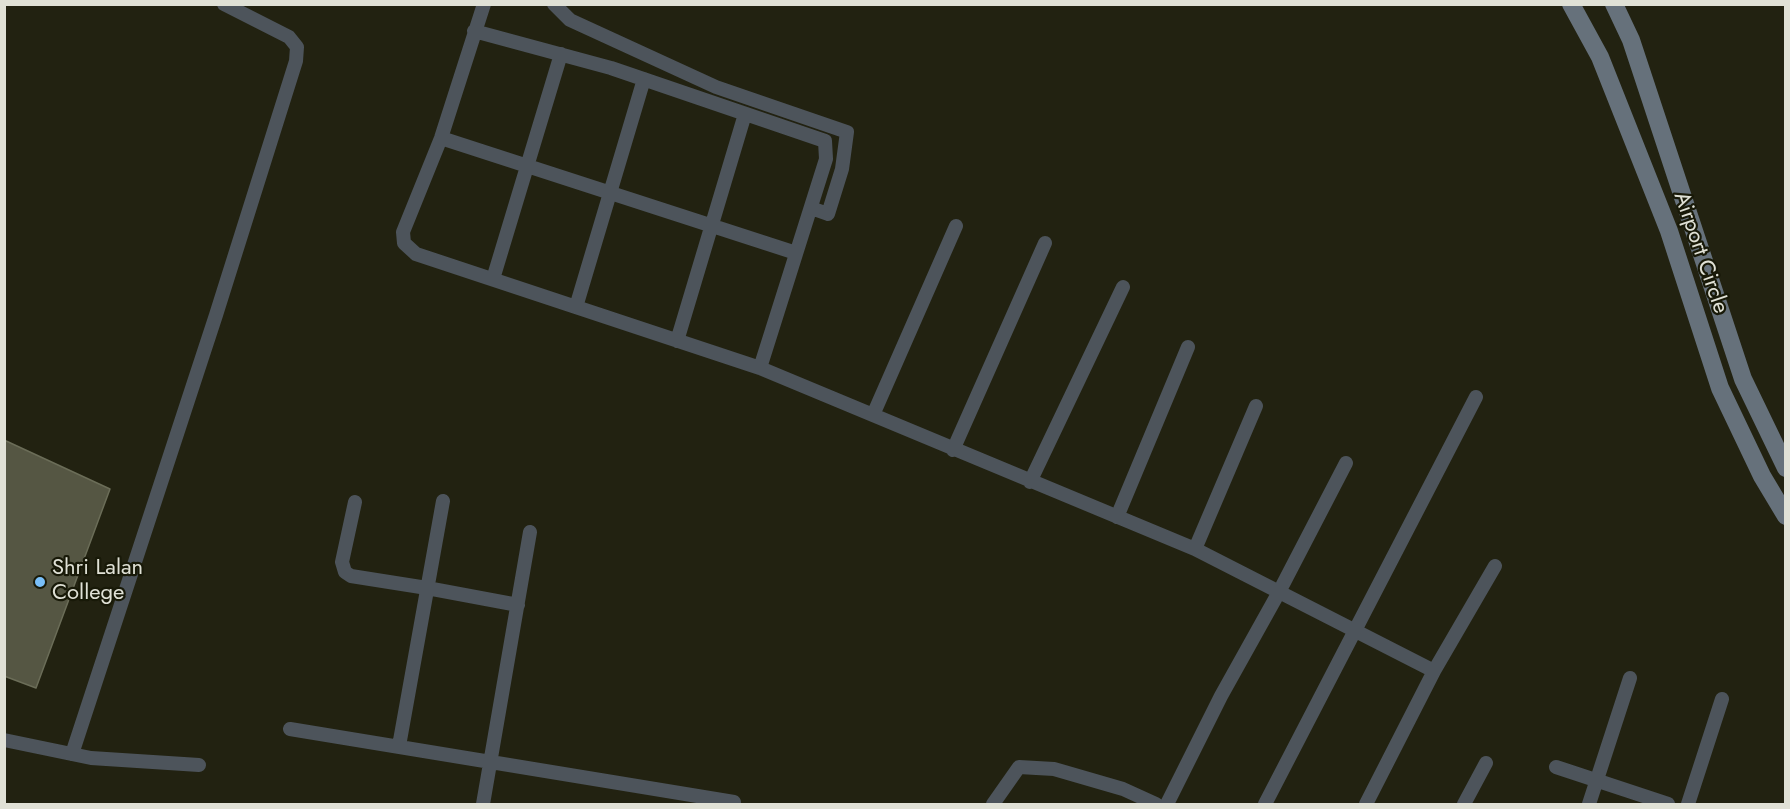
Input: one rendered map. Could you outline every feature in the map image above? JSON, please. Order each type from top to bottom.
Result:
[{"type":"main road","name":"Airport Circle","points":[[1571,4],[1600,57],[1669,231],[1720,388],[1762,476],[1785,516]]},
{"type":"main road","name":"Airport Circle","points":[[1614,4],[1634,51],[1743,379],[1785,468]]},
{"type":"street","points":[[72,754],[296,61],[297,47],[289,37],[224,4]]},
{"type":"street","points":[[484,4],[441,138],[403,232],[404,243],[416,254],[760,368],[952,450],[1195,549],[1434,671]]},
{"type":"street","points":[[554,4],[570,20],[716,87],[847,132],[842,169],[828,214],[811,208]]},
{"type":"street","points":[[474,31],[644,79],[825,141],[826,159],[760,368]]},
{"type":"street","points":[[493,279],[561,54]]},
{"type":"street","points":[[576,307],[644,79]]},
{"type":"street","points":[[677,341],[745,114]]},
{"type":"street","points":[[441,138],[796,253]]},
{"type":"street","points":[[873,415],[956,226]]},
{"type":"street","points":[[952,450],[1045,243]]},
{"type":"street","points":[[1030,482],[1123,287]]},
{"type":"street","points":[[1117,517],[1188,347]]},
{"type":"street","points":[[1265,804],[1476,397]]},
{"type":"street","points":[[1195,549],[1256,406]]},
{"type":"street","points":[[1167,804],[1221,696],[1279,592],[1346,463]]},
{"type":"street","points":[[399,746],[443,501]]},
{"type":"street","points":[[355,502],[342,562],[345,572],[351,576],[518,605]]},
{"type":"street","points":[[483,804],[530,532]]},
{"type":"street","points":[[1366,804],[1434,671],[1495,566]]},
{"type":"street","points":[[1589,804],[1630,678]]},
{"type":"street","points":[[1688,804],[1722,699]]},
{"type":"street","points":[[290,729],[491,760],[734,802]]},
{"type":"street","points":[[4,740],[91,758],[199,765]]},
{"type":"street","points":[[1464,804],[1486,763]]},
{"type":"street","points":[[993,804],[1019,767],[1054,769],[1123,789],[1156,804]]},
{"type":"street","points":[[1556,767],[1668,804]]},
{"type":"building","name":"Shri Lalan College","points":[[4,440],[110,489],[36,688],[4,676]]},
{"type":"place","name":"Shri Lalan College","points":[[40,582]]}]
